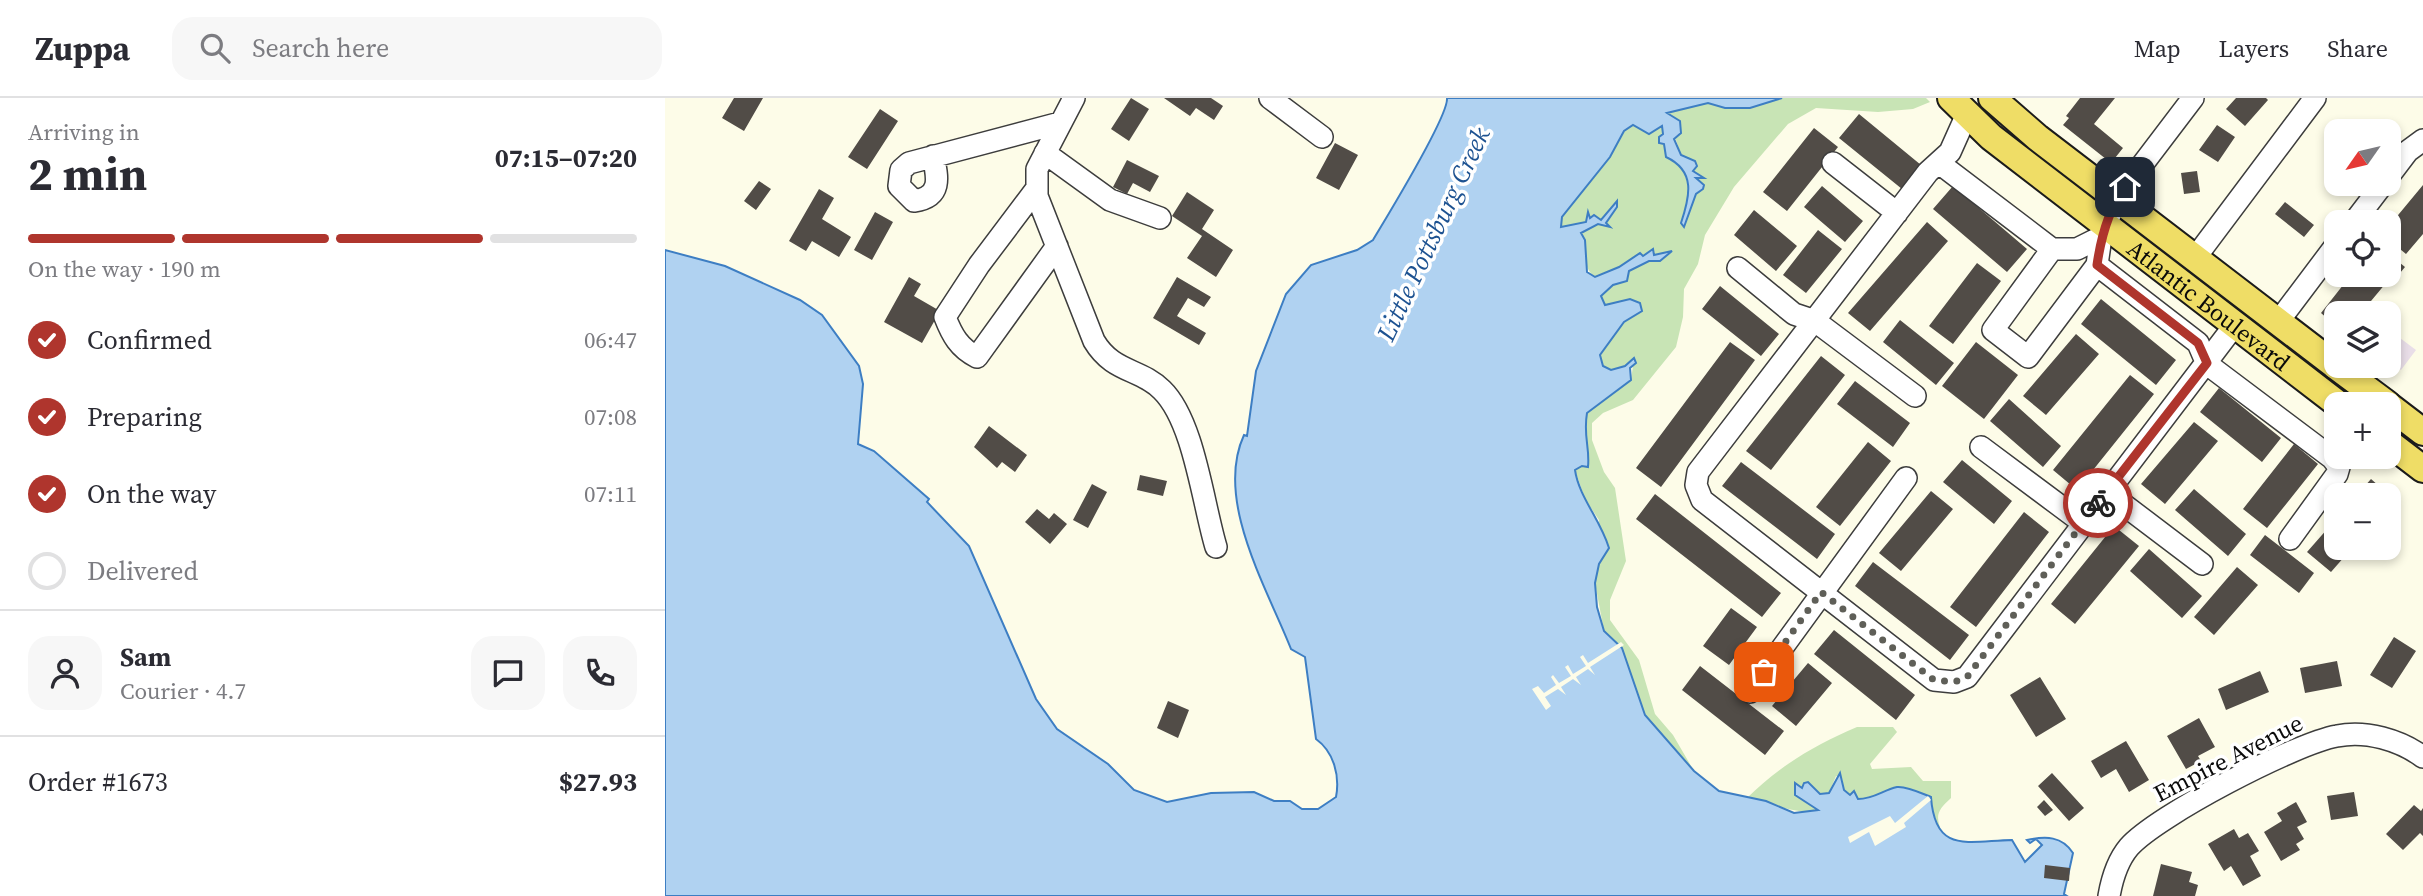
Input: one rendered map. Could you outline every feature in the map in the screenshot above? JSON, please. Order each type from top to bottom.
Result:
[{"type":"main road","name":"Atlantic Boulevard","points":[[1992,98],[2038,138],[2324,357]]},
{"type":"main road","name":"Atlantic Boulevard","points":[[1959,106],[1991,137],[2103,232],[2324,393]]},
{"type":"main road","name":"Atlantic Boulevard","points":[[2352,378],[2371,392]]},
{"type":"main road","name":"Atlantic Boulevard","points":[[2401,415],[2423,432]]},
{"type":"main road","points":[[2401,452],[2423,469]]},
{"type":"street","points":[[1074,98],[1037,169],[1037,196],[1094,341],[1104,358],[1162,389],[1178,411],[1188,437],[1216,547]]},
{"type":"street","points":[[1270,98],[1322,137]]},
{"type":"street","points":[[2052,249],[1993,330],[2028,356],[2097,265],[2103,232],[2117,198],[2193,98]]},
{"type":"street","points":[[2195,258],[2315,98]]},
{"type":"street","points":[[1959,106],[1950,152],[1928,172],[1698,472],[1696,485],[1702,500],[1934,680],[1954,682],[1967,677],[2235,326]]},
{"type":"street","points":[[933,156],[1060,123]]},
{"type":"street","points":[[2401,160],[2423,140]]},
{"type":"street","points":[[1045,153],[1110,200],[1160,218]]},
{"type":"street","points":[[1833,163],[1897,213]]},
{"type":"street","points":[[1939,163],[2052,249],[2077,249],[2103,232]]},
{"type":"street","points":[[1037,188],[979,265],[945,317],[953,336],[965,351],[977,357],[1057,246]]},
{"type":"street","points":[[2363,210],[2374,196]]},
{"type":"street","points":[[2279,322],[2324,261]]},
{"type":"street","points":[[2097,265],[2198,343],[2207,363],[2332,458],[2339,467],[2337,474],[2290,539]]},
{"type":"street","points":[[1738,268],[1794,314],[1815,321],[1915,396]]},
{"type":"street","points":[[1981,447],[2083,523]]},
{"type":"street","points":[[1750,692],[1906,478]]},
{"type":"street","points":[[2107,492],[2202,564]]},
{"type":"street","name":"Empire Avenue","points":[[2109,896],[2119,865],[2139,837],[2278,757],[2310,743],[2338,735],[2363,735],[2390,740],[2423,758]]},
{"type":"shaded area","points":[[2401,339],[2416,350],[2401,370]]},
{"type":"green space","points":[[1782,98],[1926,98],[1930,102],[1913,109],[1878,112],[1816,108],[1788,124],[1734,187],[1705,235],[1698,264],[1684,289],[1683,317],[1676,347],[1633,400],[1603,413],[1592,423],[1592,440],[1604,472],[1615,488],[1626,561],[1610,600],[1610,620],[1639,660],[1655,714],[1673,735],[1694,771],[1645,715],[1622,648],[1604,631],[1595,583],[1599,520],[1585,499],[1575,470],[1582,465],[1588,467],[1589,455],[1583,435],[1587,413],[1631,380],[1634,359],[1625,366],[1611,370],[1603,366],[1600,356],[1624,322],[1638,314],[1630,299],[1604,305],[1601,295],[1613,285],[1627,281],[1629,271],[1649,261],[1660,261],[1670,252],[1643,256],[1640,253],[1619,267],[1595,277],[1586,263],[1581,233],[1598,224],[1609,226],[1606,223],[1617,207],[1616,202],[1601,220],[1590,219],[1589,213],[1586,223],[1561,227],[1562,217],[1610,157],[1624,131],[1633,125],[1653,129],[1663,125],[1666,157],[1682,169],[1688,185],[1687,203],[1681,222],[1696,193],[1695,178],[1703,178],[1693,171],[1681,155],[1667,113],[1708,103],[1725,108],[1750,108]]},
{"type":"green space","points":[[1857,727],[1893,727],[1897,732],[1870,764],[1872,769],[1911,767],[1923,781],[1951,781],[1951,798],[1939,814],[1938,822],[1942,833],[1932,821],[1930,797],[1898,787],[1870,799],[1858,799],[1854,792],[1850,795],[1844,790],[1842,778],[1836,776],[1829,793],[1820,794],[1798,786],[1795,795],[1818,809],[1817,812],[1790,809],[1747,798],[1798,757]]},
{"type":"water","name":"Little Pottsburg Creek","points":[[1447,98],[1782,98],[1750,108],[1725,108],[1708,103],[1667,113],[1680,121],[1681,133],[1674,139],[1681,155],[1695,161],[1697,166],[1693,171],[1704,178],[1696,178],[1704,185],[1696,194],[1684,227],[1681,223],[1687,203],[1688,185],[1682,169],[1666,157],[1664,144],[1659,143],[1659,137],[1663,134],[1662,126],[1649,134],[1633,125],[1624,131],[1610,157],[1562,217],[1561,227],[1586,222],[1588,212],[1590,218],[1594,215],[1601,220],[1617,201],[1617,207],[1606,223],[1610,227],[1598,224],[1581,233],[1585,240],[1587,272],[1595,277],[1619,267],[1640,253],[1643,256],[1653,249],[1654,255],[1672,251],[1660,261],[1649,261],[1629,271],[1627,281],[1613,285],[1601,296],[1605,305],[1630,299],[1640,303],[1642,311],[1624,322],[1600,355],[1603,366],[1611,370],[1625,366],[1634,358],[1636,363],[1630,368],[1631,380],[1587,413],[1588,467],[1582,466],[1575,470],[1581,490],[1609,548],[1599,564],[1595,583],[1597,607],[1604,631],[1622,648],[1645,715],[1694,771],[1719,791],[1766,801],[1794,813],[1818,810],[1795,795],[1795,783],[1802,788],[1804,783],[1808,782],[1820,794],[1829,793],[1840,773],[1844,790],[1850,795],[1854,791],[1858,799],[1869,798],[1897,787],[1910,789],[1931,797],[1939,828],[1956,840],[2012,840],[2025,862],[2042,845],[2036,839],[2030,843],[2027,840],[2041,838],[2047,838],[2064,843],[2073,853],[2064,894],[2067,896],[665,896],[665,250],[725,266],[800,300],[822,315],[859,366],[863,384],[858,444],[874,451],[929,499],[927,502],[969,546],[1036,699],[1057,729],[1108,764],[1134,790],[1167,802],[1211,793],[1254,792],[1274,801],[1290,801],[1302,809],[1318,809],[1336,797],[1336,773],[1327,751],[1316,739],[1305,657],[1291,649],[1247,544],[1235,487],[1236,460],[1244,435],[1247,436],[1256,371],[1286,294],[1311,265],[1357,250],[1373,240],[1428,145]]},
{"type":"pier","points":[[1621,642],[1624,645],[1590,667],[1595,675],[1588,669],[1576,677],[1581,685],[1573,679],[1561,687],[1566,695],[1558,689],[1545,697],[1551,706],[1546,710],[1532,689],[1538,686],[1544,693],[1556,685],[1551,677],[1553,675],[1559,683],[1571,676],[1565,667],[1568,665],[1573,674],[1586,666],[1580,657],[1583,655],[1588,663]]},
{"type":"pier","points":[[1928,796],[1931,800],[1904,823],[1906,827],[1875,846],[1869,832],[1850,843],[1848,837],[1890,816],[1895,823]]},
{"type":"building","points":[[734,98],[763,98],[744,131],[722,118]]},
{"type":"building","points":[[1131,98],[1149,109],[1129,141],[1111,129]]},
{"type":"building","points":[[1164,98],[1211,98],[1223,106],[1214,120],[1196,108],[1190,116]]},
{"type":"building","points":[[2080,98],[2115,98],[2094,124],[2123,148],[2111,163],[2063,125],[2069,118],[2066,116]]},
{"type":"building","points":[[2236,98],[2268,100],[2245,126],[2226,109]]},
{"type":"building","points":[[880,109],[898,121],[867,169],[848,157]]},
{"type":"building","points":[[1859,114],[1921,165],[1902,189],[1839,138]]},
{"type":"building","points":[[2217,125],[2235,137],[2218,162],[2199,150]]},
{"type":"building","points":[[1814,128],[1838,147],[1787,211],[1763,192]]},
{"type":"building","points":[[1335,143],[1358,155],[1339,190],[1316,178]]},
{"type":"building","points":[[1127,160],[1159,176],[1150,192],[1133,183],[1127,194],[1113,187]]},
{"type":"building","points":[[2197,171],[2200,192],[2184,194],[2181,173]]},
{"type":"building","points":[[759,181],[771,189],[756,210],[744,201]]},
{"type":"building","points":[[2423,185],[2423,234],[2406,254],[2401,250],[2401,212]]},
{"type":"building","points":[[1822,186],[1863,221],[1845,242],[1804,207]]},
{"type":"building","points":[[1953,186],[2027,249],[2007,272],[1933,209]]},
{"type":"building","points":[[819,189],[834,198],[822,219],[851,237],[839,257],[812,241],[806,251],[789,241]]},
{"type":"building","points":[[1187,192],[1214,210],[1202,229],[1233,250],[1216,277],[1187,258],[1202,236],[1172,216]]},
{"type":"building","points":[[2285,202],[2314,225],[2304,237],[2275,214]]},
{"type":"building","points":[[1754,210],[1797,246],[1776,271],[1734,235]]},
{"type":"building","points":[[875,212],[893,222],[872,260],[854,250]]},
{"type":"building","points":[[1927,222],[1948,241],[1870,331],[1848,313]]},
{"type":"building","points":[[1818,230],[1842,249],[1806,293],[1783,275]]},
{"type":"building","points":[[1977,263],[2001,281],[1953,344],[1929,326]]},
{"type":"building","points":[[909,277],[921,284],[914,296],[940,311],[922,343],[884,322]]},
{"type":"building","points":[[1177,277],[1211,297],[1204,307],[1188,298],[1177,316],[1206,333],[1199,345],[1153,318]]},
{"type":"building","points":[[1720,286],[1779,334],[1761,356],[1702,309]]},
{"type":"building","points":[[2342,287],[2383,287],[2371,301],[2330,301]]},
{"type":"building","points":[[2101,299],[2176,360],[2156,385],[2081,324]]},
{"type":"building","points":[[1900,320],[1954,363],[1936,385],[1883,342]]},
{"type":"building","points":[[2076,334],[2099,354],[2046,415],[2023,396]]},
{"type":"building","points":[[1730,342],[1755,360],[1661,487],[1636,468]]},
{"type":"building","points":[[1976,342],[2018,375],[1984,419],[1942,386]]},
{"type":"building","points":[[1821,356],[1845,375],[1771,470],[1746,451]]},
{"type":"building","points":[[2130,375],[2154,394],[2077,490],[2053,470]]},
{"type":"building","points":[[1855,381],[1910,423],[1893,447],[1837,404]]},
{"type":"building","points":[[2219,388],[2281,438],[2262,462],[2200,412]]},
{"type":"building","points":[[2009,399],[2061,446],[2043,467],[1990,421]]},
{"type":"building","points":[[2194,422],[2218,441],[2165,504],[2141,484]]},
{"type":"building","points":[[989,426],[1027,455],[1015,472],[1002,462],[997,468],[974,447]]},
{"type":"building","points":[[1868,442],[1891,461],[1840,526],[1816,507]]},
{"type":"building","points":[[2294,444],[2318,464],[2267,528],[2243,509]]},
{"type":"building","points":[[1962,460],[2012,501],[1994,524],[1943,482]]},
{"type":"building","points":[[1741,462],[1835,534],[1817,559],[1722,486]]},
{"type":"building","points":[[1140,475],[1167,481],[1163,496],[1137,490]]},
{"type":"building","points":[[1092,484],[1107,492],[1088,528],[1073,520]]},
{"type":"building","points":[[2194,489],[2246,534],[2228,556],[2175,510]]},
{"type":"building","points":[[1931,491],[1953,509],[1901,571],[1879,553]]},
{"type":"building","points":[[1655,494],[1781,593],[1762,617],[1636,519]]},
{"type":"building","points":[[1037,509],[1049,519],[1054,513],[1067,524],[1050,544],[1025,522]]},
{"type":"building","points":[[2024,512],[2049,532],[1976,627],[1950,607]]},
{"type":"building","points":[[2114,526],[2139,546],[2075,624],[2051,604]]},
{"type":"building","points":[[2324,533],[2324,560],[2342,560],[2331,572],[2307,552]]},
{"type":"building","points":[[2265,535],[2314,573],[2299,593],[2250,555]]},
{"type":"building","points":[[2149,549],[2202,596],[2182,618],[2130,571]]},
{"type":"building","points":[[1873,562],[1969,635],[1950,660],[1855,586]]},
{"type":"building","points":[[2237,567],[2258,585],[2214,635],[2194,617]]},
{"type":"building","points":[[1731,608],[1757,627],[1729,665],[1703,646]]},
{"type":"building","points":[[1834,630],[1915,695],[1896,720],[1814,654]]},
{"type":"building","points":[[2394,637],[2416,651],[2392,688],[2370,675]]},
{"type":"building","points":[[2337,661],[2342,686],[2305,693],[2300,668]]},
{"type":"building","points":[[1808,663],[1832,683],[1796,726],[1772,706]]},
{"type":"building","points":[[1700,666],[1784,731],[1765,755],[1682,690]]},
{"type":"building","points":[[2260,671],[2269,692],[2226,710],[2218,689]]},
{"type":"building","points":[[2040,677],[2066,719],[2036,737],[2010,695]]},
{"type":"building","points":[[1168,701],[1189,710],[1178,738],[1157,728]]},
{"type":"building","points":[[2199,718],[2215,747],[2198,756],[2201,761],[2186,769],[2167,736]]},
{"type":"building","points":[[2126,741],[2149,780],[2129,792],[2116,769],[2101,778],[2091,761]]},
{"type":"building","points":[[2052,773],[2084,808],[2069,821],[2038,786]]},
{"type":"building","points":[[2354,792],[2358,816],[2331,820],[2327,796]]},
{"type":"building","points":[[2044,800],[2053,810],[2045,816],[2037,807]]},
{"type":"building","points":[[2296,802],[2307,822],[2297,827],[2304,839],[2296,844],[2300,850],[2281,861],[2264,832],[2282,821],[2277,813]]},
{"type":"building","points":[[2414,805],[2421,811],[2423,808],[2423,836],[2420,833],[2403,850],[2386,834]]},
{"type":"building","points":[[2234,829],[2239,838],[2248,833],[2259,851],[2250,856],[2261,876],[2243,886],[2231,866],[2224,871],[2208,844]]},
{"type":"building","points":[[2161,864],[2192,872],[2189,882],[2198,885],[2195,896],[2153,896]]},
{"type":"building","points":[[2045,865],[2070,868],[2069,881],[2044,878]]},
{"type":"way so far","points":[[1764,672],[1821,592],[1934,680],[1954,682],[1967,677],[2098,503]]},
{"type":"route","points":[[2098,503],[2207,363],[2198,343],[2097,265],[2101,237],[2117,198],[2125,187]]}]
